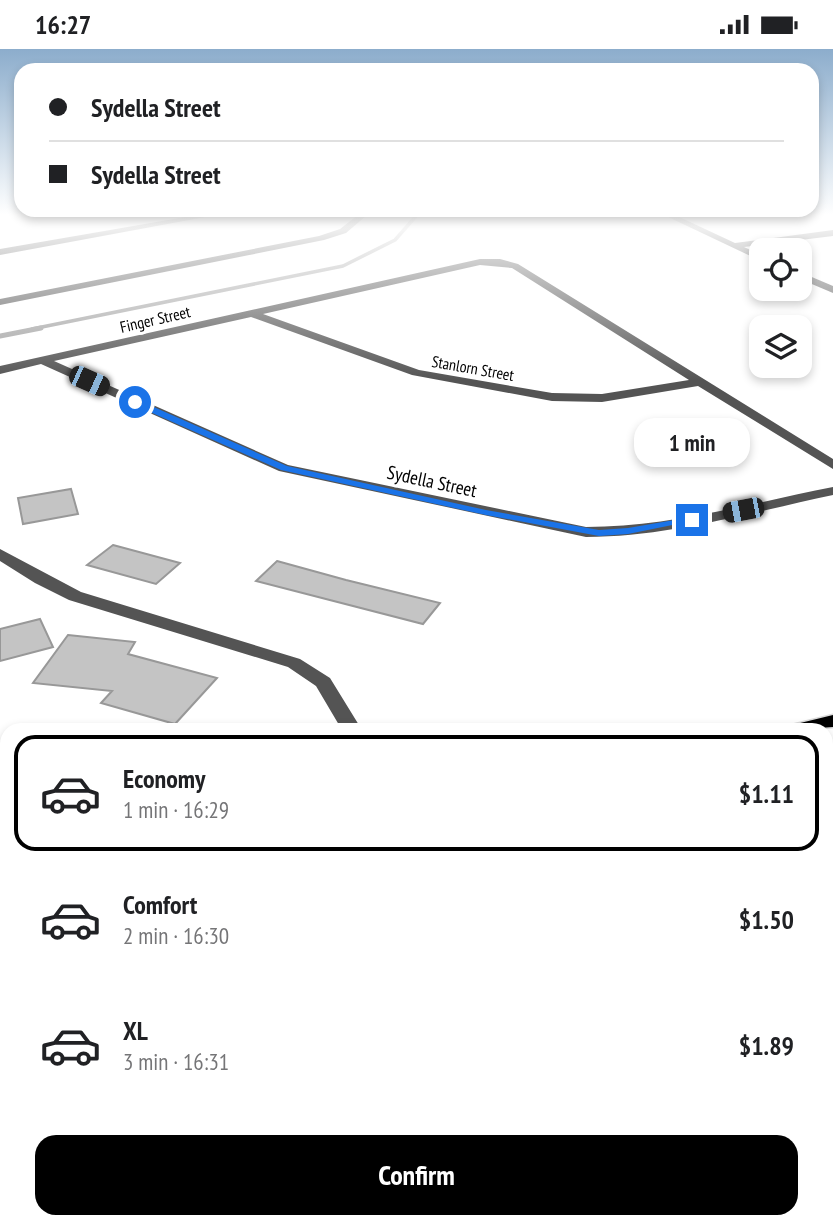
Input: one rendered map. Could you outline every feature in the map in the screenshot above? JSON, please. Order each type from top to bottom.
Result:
[{"type":"street","points":[[0,302],[161,270]]},
{"type":"street","name":"Finger Street","points":[[0,370],[444,270]]},
{"type":"street","name":"Finger Street","points":[[520,270],[833,465]]},
{"type":"street","points":[[812,280],[833,289]]},
{"type":"street","name":"Stanlorn Street","points":[[250,313],[416,373],[552,397],[602,398],[699,382]]},
{"type":"street","name":"Sydella Street","points":[[43,361],[284,468],[565,528],[599,533],[628,531],[833,491]]},
{"type":"street","points":[[0,554],[41,580],[75,596],[295,663],[323,682],[348,723]]},
{"type":"building","points":[[71,489],[78,514],[23,524],[18,498]]},
{"type":"building","points":[[113,545],[180,563],[156,584],[87,565]]},
{"type":"building","points":[[277,561],[440,603],[423,624],[256,581]]},
{"type":"building","points":[[40,619],[53,647],[0,661],[0,629]]},
{"type":"building","points":[[68,635],[135,642],[128,654],[217,678],[176,723],[101,703],[112,691],[33,683]]},
{"type":"waterway","points":[[32,329],[323,270]]},
{"type":"waterway","points":[[0,336],[41,328]]},
{"type":"route","points":[[135,402],[284,468],[486,512],[599,533],[692,520]]}]
